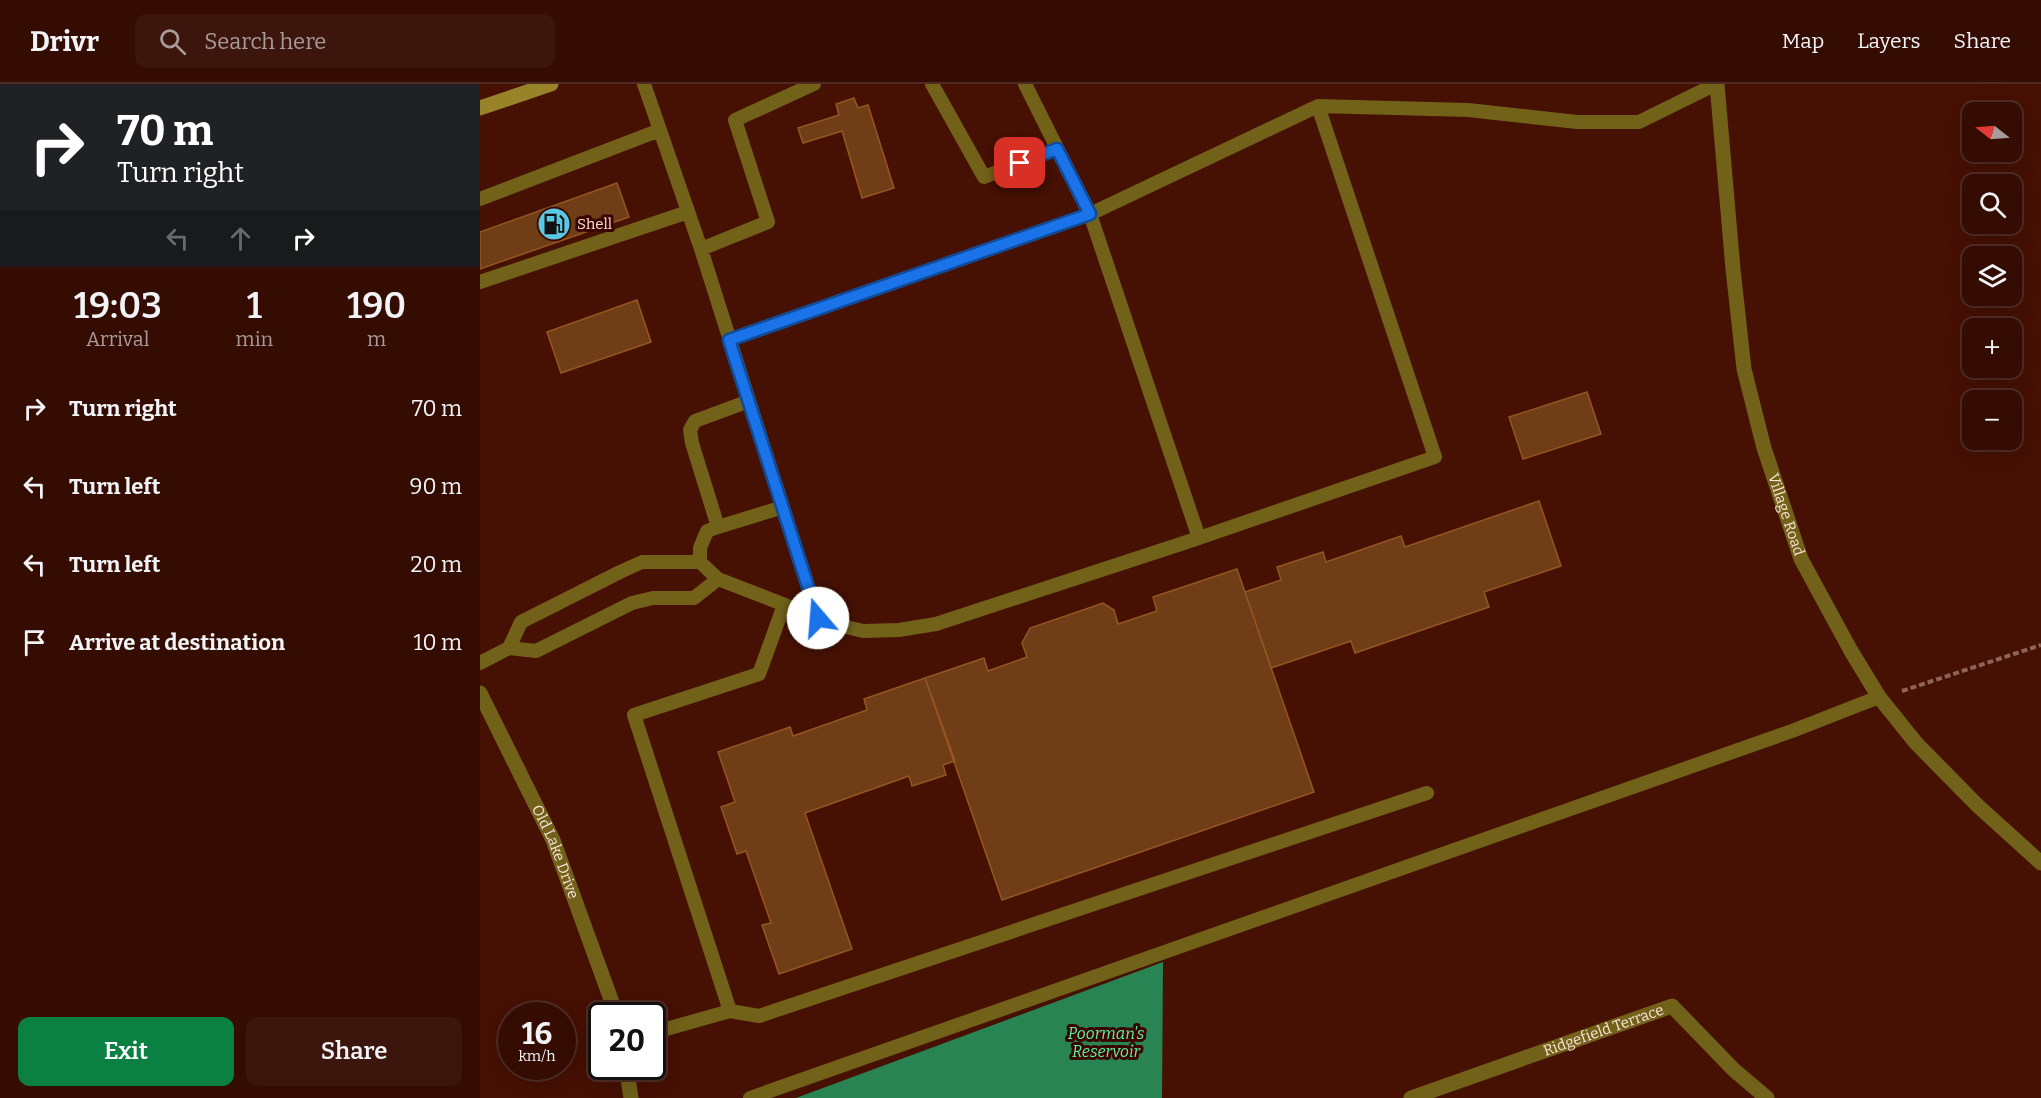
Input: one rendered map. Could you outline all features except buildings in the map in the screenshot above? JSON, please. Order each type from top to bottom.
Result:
[{"type":"main road","points":[[480,108],[550,84]]},
{"type":"street","name":"Village Road","points":[[1716,84],[1744,369],[1764,448],[1801,559],[1879,697],[1924,751],[1978,806],[2041,863]]},
{"type":"street","name":"Old Lake Drive","points":[[480,693],[553,840],[612,1002]]},
{"type":"street","name":"Ridgefield Terrace","points":[[1411,1098],[1672,1006],[1734,1070],[1767,1098]]},
{"type":"street","points":[[628,1080],[631,1098]]},
{"type":"lane","points":[[644,84],[701,249],[818,618]]},
{"type":"lane","points":[[701,249],[768,222],[735,120],[814,84]]},
{"type":"lane","points":[[932,84],[984,177],[1057,149]]},
{"type":"lane","points":[[1024,84],[1090,214],[1199,538]]},
{"type":"lane","points":[[729,340],[1090,214],[1318,106],[1468,110],[1577,122],[1639,122],[1716,84]]},
{"type":"lane","points":[[509,648],[520,622],[642,562],[700,562],[718,579],[834,624],[863,631],[899,630],[936,624],[1199,538],[1435,457],[1318,106]]},
{"type":"lane","points":[[480,199],[660,130]]},
{"type":"lane","points":[[480,282],[688,212]]},
{"type":"lane","points":[[718,527],[690,430],[695,422],[749,401]]},
{"type":"lane","points":[[700,562],[703,538],[707,531],[783,507]]},
{"type":"lane","points":[[480,663],[509,648],[536,651],[633,603],[653,598],[694,598],[718,579]]},
{"type":"lane","points":[[730,1011],[634,715],[759,674],[784,605]]},
{"type":"lane","points":[[750,1098],[1792,731],[1879,697]]},
{"type":"lane","points":[[666,1029],[730,1011],[759,1016],[1427,793]]},
{"type":"path","points":[[1879,697],[1911,689],[2041,645]]},
{"type":"water","name":"Poorman's Reservoir","points":[[1163,962],[1162,1098],[796,1098]]},
{"type":"place","name":"Shell","points":[[554,224]]},
{"type":"route","points":[[818,618],[729,340],[1090,214],[1057,149],[1020,163]]}]
